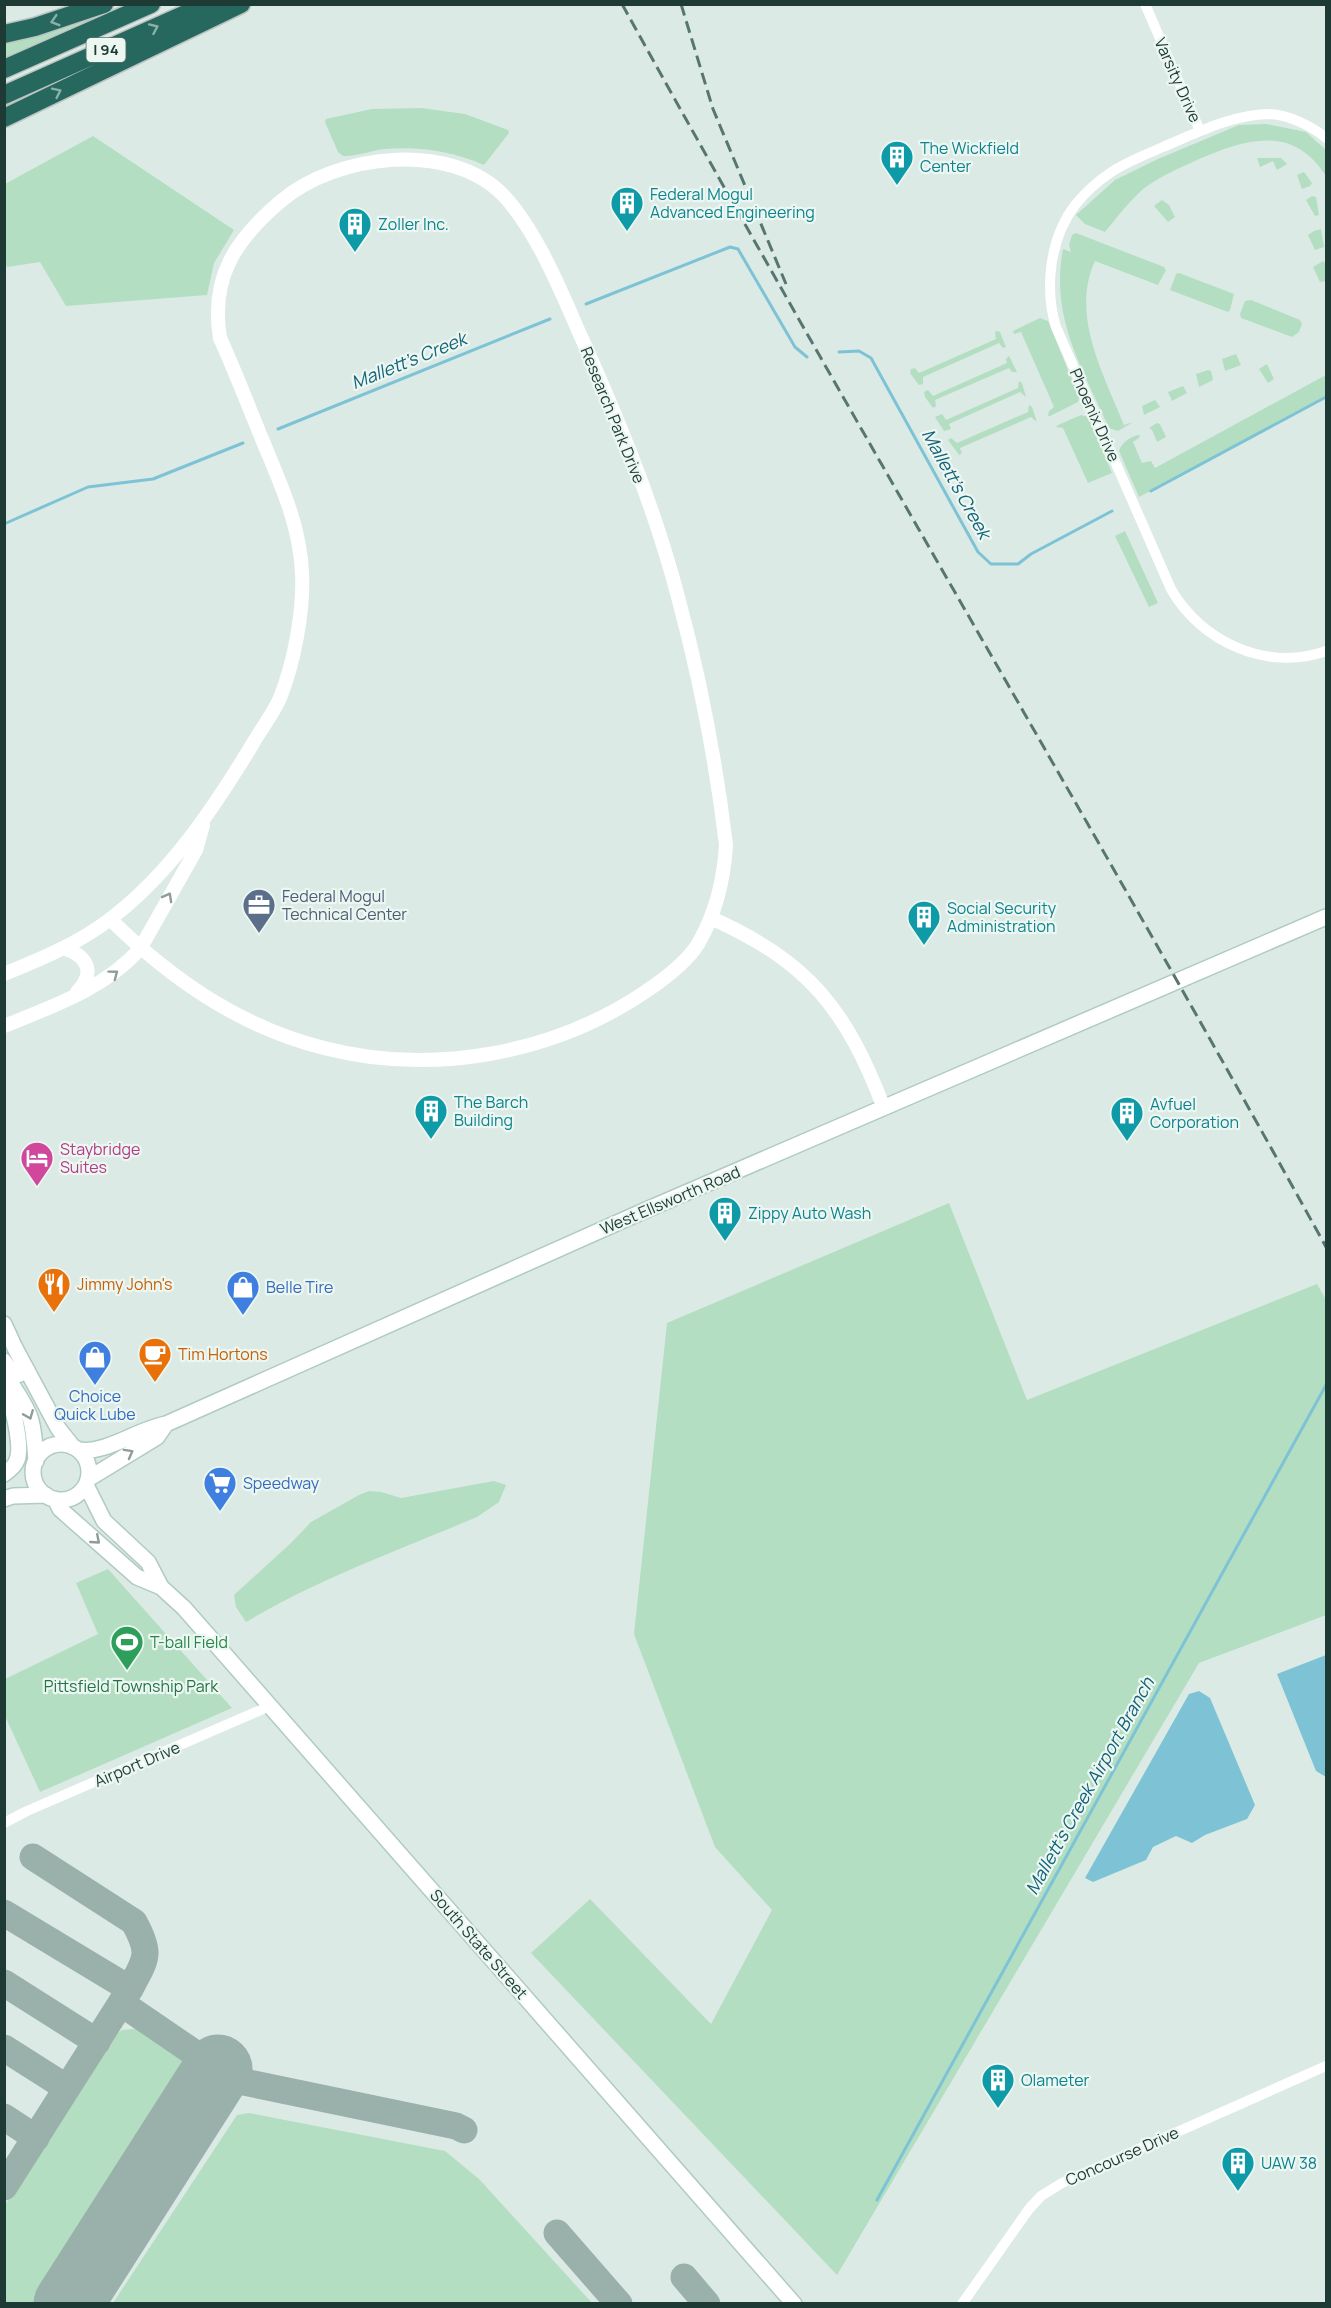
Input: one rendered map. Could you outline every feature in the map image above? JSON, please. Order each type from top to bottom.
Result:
[{"type":"highway","points":[[4,34],[35,27],[104,4]]},
{"type":"highway","name":"I 94","points":[[4,69],[151,4]]},
{"type":"highway","name":"I 94","points":[[4,94],[208,4]]},
{"type":"highway","points":[[4,118],[241,4]]},
{"type":"main road","name":"West Ellsworth Road","points":[[76,1448],[109,1446],[149,1427],[166,1424],[646,1210],[1326,917]]},
{"type":"main road","points":[[4,1498],[12,1496],[50,1497],[65,1500],[75,1496],[87,1482],[88,1464],[76,1448],[62,1436],[6,1329]]},
{"type":"main road","points":[[4,1361],[14,1375],[27,1370]]},
{"type":"main road","points":[[4,1375],[33,1421],[34,1480],[50,1497]]},
{"type":"main road","points":[[4,1383],[14,1413],[19,1454],[12,1468],[4,1474]]},
{"type":"main road","name":"West Ellsworth Road","points":[[87,1482],[102,1468],[157,1437],[166,1424]]},
{"type":"main road","points":[[4,1479],[35,1464],[45,1450],[51,1446],[59,1444],[76,1448]]},
{"type":"main road","name":"South State Street","points":[[87,1482],[104,1521],[148,1562],[161,1587]]},
{"type":"main road","name":"South State Street","points":[[50,1497],[60,1509],[137,1577],[161,1587],[184,1608],[794,2304]]},
{"type":"street","name":"Varsity Drive","points":[[1144,4],[1200,131],[1237,118],[1270,114],[1297,121],[1326,138]]},
{"type":"street","name":"Phoenix Drive","points":[[1200,131],[1129,162],[1110,173],[1075,205],[1062,227],[1055,250],[1049,282],[1051,311],[1102,433],[1180,605],[1202,626],[1226,643],[1245,651],[1270,658],[1279,658],[1303,657],[1326,651]]},
{"type":"street","name":"Research Park Drive","points":[[4,975],[63,948],[110,919],[147,885],[205,820],[279,699],[294,645],[301,608],[302,573],[294,517],[220,338],[217,320],[221,279],[232,256],[249,231],[286,197],[307,184],[339,170],[378,160],[420,160],[452,166],[481,177],[503,195],[519,216],[573,317],[615,414],[661,541],[678,596],[700,691],[722,813],[726,844],[725,866],[721,888],[711,918],[697,945],[676,968],[620,1008],[571,1032],[502,1052],[456,1059],[411,1060],[325,1049],[251,1023],[225,1009],[167,970],[140,949],[110,919]]},
{"type":"street","name":"Research Park Drive","points":[[4,1026],[95,986],[113,975],[140,949],[196,850],[205,820]]},
{"type":"street","points":[[711,918],[765,945],[803,973],[824,996],[857,1046],[884,1108]]},
{"type":"street","points":[[63,948],[76,952],[82,957],[88,975],[85,984],[74,996]]},
{"type":"street","name":"Airport Drive","points":[[4,1823],[270,1706]]},
{"type":"street","name":"Concourse Drive","points":[[962,2304],[1029,2209],[1041,2196],[1062,2183],[1326,2066]]},
{"type":"green space","points":[[121,6],[5,57],[4,43],[57,29]]},
{"type":"green space","points":[[421,108],[465,114],[508,130],[509,133],[484,165],[448,153],[410,148],[385,149],[343,156],[338,152],[325,122],[326,119],[372,109]]},
{"type":"green space","points":[[1266,124],[1306,132],[1326,150],[1326,176],[1313,160],[1299,149],[1284,142],[1268,140],[1251,142],[1199,159],[1155,181],[1137,195],[1105,232],[1085,224],[1076,215],[1115,180],[1158,159],[1239,125]]},
{"type":"green space","points":[[93,136],[234,230],[214,263],[207,295],[66,306],[40,262],[7,267],[4,261],[5,184]]},
{"type":"green space","points":[[1257,158],[1281,158],[1287,164],[1277,170],[1273,161],[1260,167]]},
{"type":"green space","points":[[1304,172],[1312,183],[1302,189],[1297,175]]},
{"type":"green space","points":[[1312,196],[1316,197],[1319,215],[1315,216],[1306,200]]},
{"type":"green space","points":[[1162,200],[1169,205],[1175,217],[1168,222],[1154,206]]},
{"type":"green space","points":[[1321,229],[1324,247],[1315,250],[1308,235]]},
{"type":"green space","points":[[1076,233],[1164,267],[1166,270],[1158,285],[1095,261],[1088,282],[1086,302],[1088,323],[1099,365],[1124,425],[1133,422],[1118,431],[1109,428],[1079,363],[1065,320],[1060,274],[1063,249],[1071,252],[1069,245],[1072,235]]},
{"type":"green space","points":[[1323,261],[1326,264],[1326,281],[1320,282],[1313,267]]},
{"type":"green space","points":[[1179,273],[1234,294],[1230,310],[1228,312],[1170,290],[1176,274]]},
{"type":"green space","points":[[1251,300],[1300,320],[1302,324],[1299,332],[1292,337],[1241,318],[1240,314],[1245,301]]},
{"type":"green space","points":[[1040,318],[1048,321],[1079,397],[1078,402],[1050,416],[1048,416],[1049,411],[1054,407],[1021,332],[1014,334],[1013,331]]},
{"type":"green space","points":[[995,332],[1000,332],[1006,347],[1003,348],[999,343],[923,377],[923,384],[919,385],[910,373],[911,369],[915,368],[919,373],[996,339]]},
{"type":"green space","points":[[1236,354],[1241,365],[1225,371],[1222,359]]},
{"type":"green space","points":[[1009,356],[1017,372],[1012,372],[1009,368],[935,400],[936,406],[933,408],[925,397],[924,392],[928,390],[933,396],[1007,363],[1006,359]]},
{"type":"green space","points":[[1267,364],[1274,379],[1268,383],[1259,369]]},
{"type":"green space","points":[[1211,371],[1213,380],[1199,387],[1196,374]]},
{"type":"green space","points":[[1326,375],[1326,396],[1139,497],[1119,451],[1124,442],[1130,438],[1140,435],[1133,442],[1142,463],[1151,461],[1155,468]]},
{"type":"green space","points":[[1019,381],[1022,383],[1026,397],[1020,392],[949,424],[951,429],[944,431],[935,417],[942,414],[946,420],[1018,388]]},
{"type":"green space","points":[[1183,386],[1187,393],[1172,401],[1168,392]]},
{"type":"green space","points":[[1155,400],[1160,407],[1144,415],[1142,406]]},
{"type":"green space","points":[[1029,405],[1032,407],[1037,422],[1031,417],[960,448],[962,453],[959,455],[948,440],[951,438],[957,443],[1028,412]]},
{"type":"green space","points":[[1081,415],[1088,417],[1112,473],[1088,483],[1063,428],[1056,427]]},
{"type":"green space","points":[[1157,423],[1160,424],[1166,437],[1157,442],[1149,428]]},
{"type":"green space","points":[[1125,531],[1158,603],[1149,607],[1115,536]]},
{"type":"green space","points":[[949,1203],[1027,1400],[1317,1284],[1326,1300],[1326,1615],[1199,1663],[837,2275],[531,1953],[590,1899],[711,2024],[772,1910],[715,1847],[634,1634],[667,1323]]},
{"type":"green space","points":[[494,1481],[506,1485],[499,1502],[477,1517],[330,1579],[273,1606],[246,1622],[236,1607],[234,1595],[311,1522],[359,1495],[369,1491],[401,1498]]},
{"type":"green space","name":"Pittsfield Township Park","points":[[108,1569],[232,1708],[40,1792],[5,1716],[5,1679],[98,1634],[76,1583]]},
{"type":"green space","points":[[144,2028],[161,2035],[177,2045],[183,2052],[188,2068],[185,2077],[41,2303],[5,2303],[5,2205],[103,2043],[122,2030]]},
{"type":"green space","points":[[249,2113],[445,2151],[479,2179],[592,2303],[113,2303],[237,2115]]},
{"type":"water","points":[[1326,1655],[1326,1777],[1316,1771],[1277,1674]]},
{"type":"water","points":[[1199,1691],[1210,1698],[1255,1805],[1247,1819],[1205,1835],[1192,1843],[1176,1836],[1153,1847],[1146,1860],[1093,1882],[1085,1878],[1189,1694]]},
{"type":"waterway","name":"Mallett's Creek","points":[[586,304],[730,247],[738,249],[795,347],[807,357]]},
{"type":"waterway","name":"Mallett's Creek","points":[[278,429],[550,319]]},
{"type":"waterway","name":"Mallett's Creek","points":[[839,352],[859,351],[871,358],[978,552],[991,564],[1018,564],[1031,554],[1112,511]]},
{"type":"waterway","name":"Mallett's Creek","points":[[1151,491],[1326,397]]},
{"type":"waterway","name":"Mallett's Creek","points":[[4,524],[88,487],[153,479],[243,443]]},
{"type":"waterway","name":"Mallett's Creek Airport Branch","points":[[877,2200],[1326,1385]]},
{"type":"taxiway","points":[[4,2187],[130,1989],[145,1956],[143,1942],[134,1922],[33,1857]]},
{"type":"taxiway","points":[[4,1913],[130,1989]]},
{"type":"taxiway","points":[[4,1983],[97,2042]]},
{"type":"taxiway","points":[[121,2003],[234,2080],[456,2126],[464,2130]]},
{"type":"taxiway","points":[[4,2048],[67,2088]]},
{"type":"taxiway","points":[[4,2117],[36,2138]]},
{"type":"taxiway","points":[[557,2233],[619,2304]]},
{"type":"taxiway","points":[[684,2277],[707,2304]]},
{"type":"runway","points":[[68,2304],[218,2069]]},
{"type":"railway","points":[[622,4],[1326,1247]]},
{"type":"railway","points":[[681,4],[713,109],[786,284]]},
{"type":"place","name":"The Wickfield Center","points":[[897,186]]},
{"type":"place","name":"Federal Mogul Advanced Engineering","points":[[627,232]]},
{"type":"place","name":"Zoller Inc.","points":[[355,253]]},
{"type":"place","name":"Federal Mogul Technical Center","points":[[259,934]]},
{"type":"place","name":"Social Security Administration","points":[[924,946]]},
{"type":"place","name":"The Barch Building","points":[[431,1140]]},
{"type":"place","name":"Avfuel Corporation","points":[[1127,1142]]},
{"type":"place","name":"Staybridge Suites","points":[[37,1187]]},
{"type":"place","name":"Zippy Auto Wash","points":[[725,1242]]},
{"type":"place","name":"Jimmy John's","points":[[54,1313]]},
{"type":"place","name":"Belle Tire","points":[[243,1316]]},
{"type":"place","name":"Tim Hortons","points":[[155,1383]]},
{"type":"place","name":"Choice Quick Lube","points":[[95,1386]]},
{"type":"place","name":"Speedway","points":[[220,1512]]},
{"type":"place","name":"T-ball Field","points":[[127,1671]]},
{"type":"place","name":"Olameter","points":[[998,2109]]},
{"type":"place","name":"UAW 38","points":[[1238,2192]]}]
